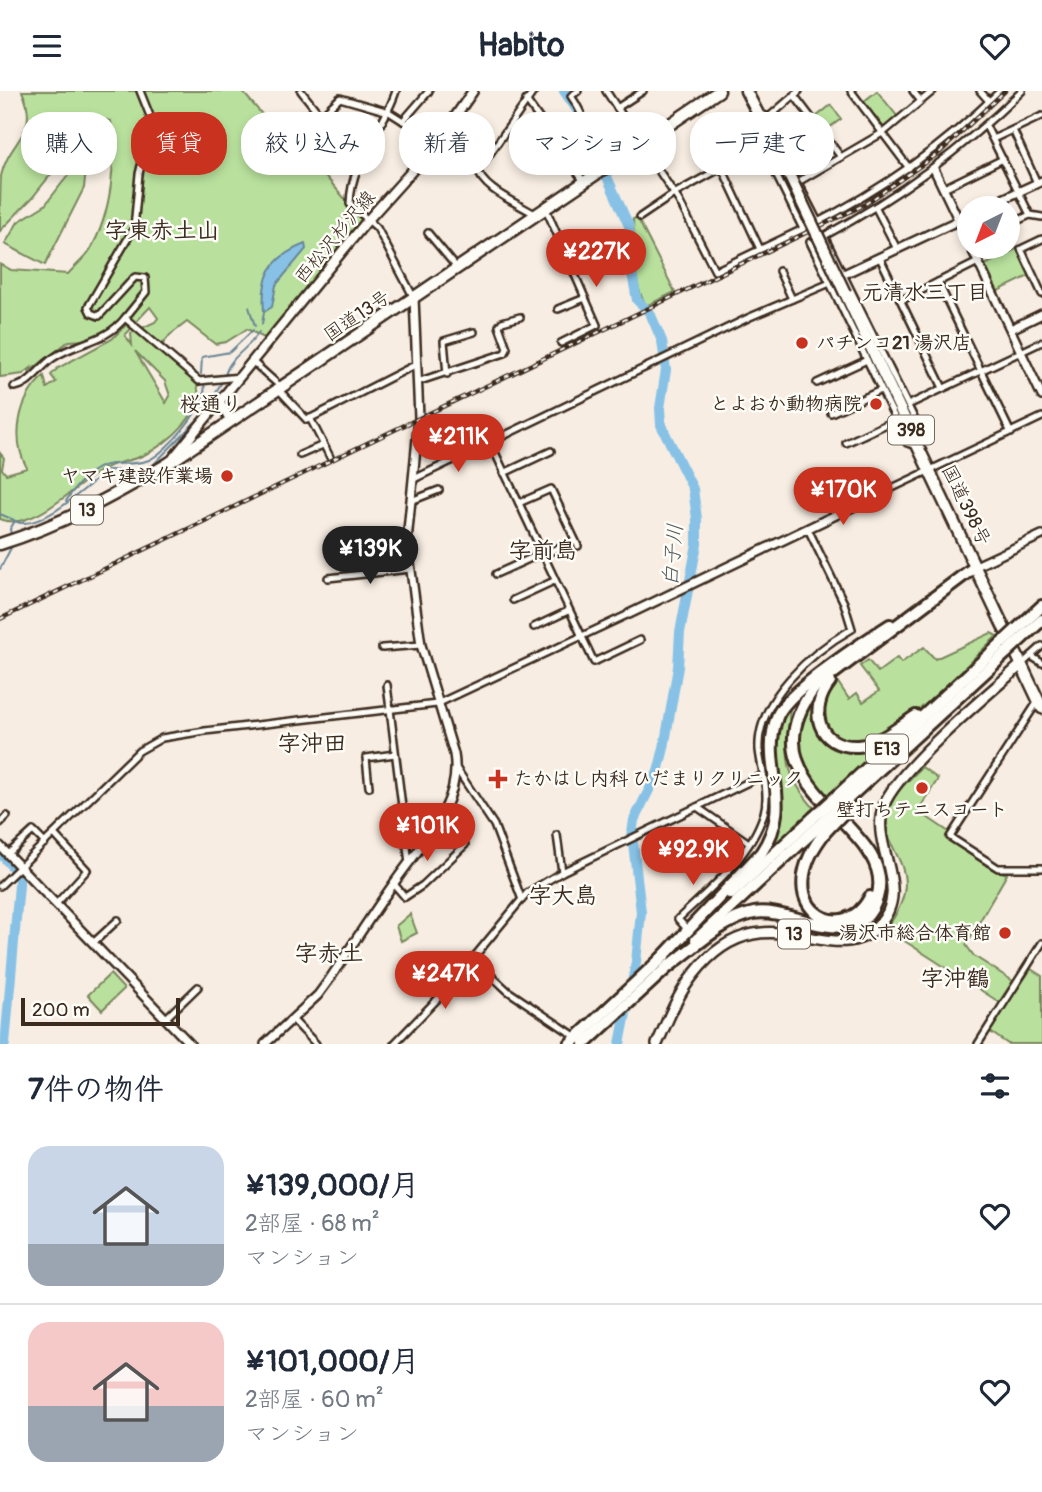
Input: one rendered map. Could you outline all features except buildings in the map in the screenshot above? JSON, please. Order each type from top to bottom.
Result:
[{"type":"highway","name":"国道13号","points":[[676,122],[719,91]]},
{"type":"highway","name":"国道398号","points":[[746,91],[757,112]]},
{"type":"highway","name":"国道13号","points":[[0,544],[59,524],[107,500],[169,463],[597,175]]},
{"type":"highway","name":"国道398号","points":[[789,175],[1040,705]]},
{"type":"highway","points":[[663,964],[761,853],[770,839],[778,813],[773,733],[782,707],[805,686],[976,566]]},
{"type":"highway","points":[[663,964],[728,924],[752,913],[776,913],[836,927],[854,924],[873,907],[879,888],[875,864],[866,849],[805,779],[795,751],[795,730],[804,702],[816,687],[879,642],[918,607]]},
{"type":"highway","name":"E13","points":[[842,803],[935,718],[1042,607]]},
{"type":"highway","name":"E13","points":[[1018,634],[1042,619]]},
{"type":"highway","name":"E13","points":[[584,1044],[647,986],[663,964],[820,825],[938,702],[1004,648]]},
{"type":"highway","points":[[838,671],[821,693],[816,708],[827,734],[844,745],[868,744],[938,702]]},
{"type":"highway","points":[[805,686],[793,711],[790,726],[789,751],[793,764],[805,789],[865,861],[872,880],[870,897],[862,910],[843,920],[827,919],[814,911],[804,897],[802,887],[808,858],[820,825],[842,803]]},
{"type":"highway","name":"E13","points":[[571,1039],[648,971],[663,964]]},
{"type":"main road","name":"西松沢杉沢線","points":[[458,112],[473,91]]},
{"type":"main road","name":"西松沢杉沢線","points":[[169,463],[367,221],[408,175]]},
{"type":"main road","points":[[220,402],[231,421]]},
{"type":"main road","name":"13","points":[[657,1044],[683,989],[711,952],[762,930],[832,942],[858,939],[877,927],[889,909],[894,889],[880,826],[885,801],[903,776],[1021,664]]},
{"type":"street","points":[[14,387],[22,386],[52,359],[70,348],[106,336],[146,292],[145,278],[135,277],[99,316],[91,313],[88,307],[134,228],[139,174],[152,121],[139,91]]},
{"type":"street","points":[[301,91],[319,112]]},
{"type":"street","points":[[385,118],[396,91]]},
{"type":"street","points":[[411,112],[429,91]]},
{"type":"street","points":[[495,146],[534,91]]},
{"type":"street","points":[[578,91],[571,96],[580,112]]},
{"type":"street","points":[[606,91],[620,112]]},
{"type":"street","points":[[617,108],[643,91]]},
{"type":"street","points":[[851,91],[909,168]]},
{"type":"street","points":[[913,91],[920,100]]},
{"type":"street","points":[[798,182],[884,132],[933,91]]},
{"type":"street","points":[[981,91],[989,101]]},
{"type":"street","points":[[661,175],[715,271],[857,202],[951,137],[1000,91]]},
{"type":"street","points":[[810,242],[907,443],[918,446],[923,436],[824,236],[876,208],[934,169],[986,126],[1022,91]]},
{"type":"street","points":[[775,112],[797,93],[841,157]]},
{"type":"street","points":[[325,112],[340,98],[389,112],[399,118]]},
{"type":"street","points":[[526,100],[585,183]]},
{"type":"street","points":[[993,139],[1042,116]]},
{"type":"street","points":[[986,126],[1030,215]]},
{"type":"street","points":[[1008,196],[1040,182],[1013,130]]},
{"type":"street","points":[[944,188],[1003,159]]},
{"type":"street","points":[[934,169],[957,218]]},
{"type":"street","points":[[357,175],[350,204],[377,228],[414,298],[419,418],[407,530],[421,645],[456,768],[494,825],[522,900]]},
{"type":"street","points":[[479,175],[496,191],[536,215]]},
{"type":"street","points":[[640,218],[674,194],[709,175]]},
{"type":"street","points":[[725,175],[761,249]]},
{"type":"street","points":[[776,175],[803,229]]},
{"type":"street","points":[[795,175],[818,222]]},
{"type":"street","points":[[876,208],[897,249]]},
{"type":"street","points":[[546,209],[597,325],[561,343]]},
{"type":"street","points":[[1020,220],[1030,215],[1042,217]]},
{"type":"street","points":[[844,275],[957,220]]},
{"type":"street","points":[[428,233],[458,269]]},
{"type":"street","points":[[1042,239],[1021,249],[1042,294]]},
{"type":"street","points":[[880,258],[943,388]]},
{"type":"street","points":[[977,259],[1042,396]]},
{"type":"street","points":[[902,300],[978,262]]},
{"type":"street","points":[[779,271],[792,299]]},
{"type":"street","points":[[938,282],[1011,433]]},
{"type":"street","points":[[414,479],[830,283]]},
{"type":"street","points":[[558,309],[585,298]]},
{"type":"street","points":[[1011,329],[1042,314]]},
{"type":"street","points":[[417,382],[505,353],[507,348],[499,326],[502,322],[520,317]]},
{"type":"street","points":[[125,318],[199,381],[240,377]]},
{"type":"street","points":[[447,374],[444,341],[474,332]]},
{"type":"street","points":[[908,405],[1042,342]]},
{"type":"street","points":[[817,383],[867,360]]},
{"type":"street","points":[[253,362],[307,420],[417,364]]},
{"type":"street","points":[[831,413],[881,390]]},
{"type":"street","points":[[0,887],[139,751],[155,740],[205,731],[437,704],[1042,417]]},
{"type":"street","points":[[310,418],[330,457]]},
{"type":"street","points":[[846,443],[895,420]]},
{"type":"street","points":[[491,444],[594,662],[640,640]]},
{"type":"street","points":[[300,455],[323,445]]},
{"type":"street","points":[[504,473],[551,451]]},
{"type":"street","points":[[496,574],[542,554],[577,543],[551,489],[519,503]]},
{"type":"street","points":[[411,501],[439,490]]},
{"type":"street","points":[[687,929],[678,919],[707,892],[749,843],[765,810],[760,732],[775,695],[852,629],[808,529]]},
{"type":"street","points":[[976,566],[1042,535]]},
{"type":"street","points":[[370,543],[373,573]]},
{"type":"street","points":[[328,578],[410,569]]},
{"type":"street","points":[[513,600],[554,581]]},
{"type":"street","points":[[534,627],[568,611]]},
{"type":"street","points":[[382,648],[421,645]]},
{"type":"street","points":[[1021,664],[1042,646]]},
{"type":"street","points":[[1031,656],[1042,663]]},
{"type":"street","points":[[387,685],[409,863]]},
{"type":"street","points":[[1040,705],[950,837],[998,868],[1042,868]]},
{"type":"street","points":[[369,787],[366,758],[395,754]]},
{"type":"street","points":[[265,1044],[318,995],[393,883],[438,823],[453,788],[456,768]]},
{"type":"street","points":[[394,1044],[436,1002],[527,893],[562,872],[763,775]]},
{"type":"street","points":[[697,807],[749,843]]},
{"type":"street","points":[[0,823],[7,816]]},
{"type":"street","points":[[393,883],[405,897],[423,885],[465,845],[438,823]]},
{"type":"street","points":[[8,854],[33,831],[45,843]]},
{"type":"street","points":[[54,834],[87,870],[56,904]]},
{"type":"street","points":[[557,835],[562,872]]},
{"type":"street","points":[[0,846],[190,1044]]},
{"type":"street","points":[[93,943],[118,920]]},
{"type":"street","points":[[978,1044],[1042,943]]},
{"type":"street","points":[[472,958],[508,991],[571,1039]]},
{"type":"street","points":[[166,1019],[198,987]]},
{"type":"street","points":[[292,1019],[316,1044]]},
{"type":"green space","points":[[22,91],[242,91],[260,112],[241,112],[241,175],[324,175],[364,221],[266,339],[247,329],[226,342],[215,344],[187,322],[170,335],[163,344],[169,359],[196,382],[198,393],[196,404],[184,425],[154,450],[103,469],[40,514],[13,522],[0,519],[0,453],[4,458],[2,469],[6,474],[27,468],[22,457],[18,432],[23,407],[35,385],[44,376],[47,388],[56,382],[51,375],[58,368],[112,339],[127,324],[131,329],[125,335],[132,345],[131,333],[158,318],[150,307],[133,325],[123,316],[108,333],[86,340],[69,341],[30,371],[31,368],[23,374],[0,377],[0,264],[11,270],[68,274],[88,253],[97,236],[108,204],[112,175],[117,175],[117,112],[28,112]],"holes":[[[135,351],[165,381],[170,396],[166,403]]]},
{"type":"green space","points":[[877,91],[897,116],[884,128],[863,102]]},
{"type":"green space","points":[[831,105],[841,119],[834,124],[834,112],[822,112]]},
{"type":"green space","points":[[21,137],[21,175],[50,175],[0,231],[1,176],[10,153]]},
{"type":"green space","points":[[68,175],[86,175],[84,188],[45,265],[5,244],[18,222],[45,205]]},
{"type":"green space","points":[[637,217],[675,292],[646,306],[638,286],[635,264],[633,219]]},
{"type":"green space","points":[[1020,252],[1031,275],[996,292],[983,266],[997,259],[1020,259]]},
{"type":"green space","points":[[991,633],[997,636],[942,689],[911,716],[882,734],[865,739],[850,739],[828,728],[822,718],[826,694],[837,681],[849,699],[857,693],[863,702],[879,691],[860,666],[868,660],[878,672],[897,658],[901,663],[924,647],[935,659]]},
{"type":"green space","points":[[811,697],[815,698],[816,721],[839,748],[895,737],[826,799],[810,773],[801,750],[802,727]]},
{"type":"green space","points":[[790,701],[787,747],[790,770],[795,782],[815,809],[771,851],[769,849],[777,832],[782,802],[776,743],[779,723]]},
{"type":"green space","points":[[922,767],[938,779],[918,811],[949,832],[945,838],[992,869],[1007,874],[966,945],[974,956],[1013,981],[999,1002],[886,929],[900,906],[905,888],[904,873],[888,834],[887,820],[897,794]]},
{"type":"green space","points":[[410,914],[417,933],[401,941],[396,926]]},
{"type":"green space","points":[[1031,969],[1042,976],[1042,1044],[1008,1044],[989,1031]]},
{"type":"green space","points":[[110,974],[124,989],[102,1010],[88,995]]},
{"type":"water","points":[[305,244],[306,249],[276,285],[272,307],[264,312],[264,289],[270,271],[283,256]]},
{"type":"waterway","name":"白子川","points":[[564,91],[577,110],[629,226],[631,268],[637,300],[650,313],[662,341],[666,370],[660,408],[661,425],[693,489],[697,519],[697,544],[680,632],[678,667],[664,748],[658,772],[634,820],[632,834],[641,912],[636,962],[620,1044]]},
{"type":"waterway","points":[[249,307],[255,326]]},
{"type":"waterway","points":[[262,324],[264,312]]},
{"type":"waterway","points":[[201,374],[202,357],[230,352],[253,330]]},
{"type":"waterway","points":[[225,375],[227,368],[259,332]]},
{"type":"waterway","points":[[11,535],[10,529],[15,521],[25,523],[50,514],[108,470],[134,471],[153,465],[200,417],[222,382]]},
{"type":"waterway","points":[[66,501],[79,484],[97,469],[111,464],[144,462],[166,448],[194,415],[204,392],[204,384]]},
{"type":"waterway","points":[[0,514],[14,520]]},
{"type":"waterway","points":[[0,569],[13,544]]},
{"type":"waterway","points":[[0,853],[19,875],[5,1044]]},
{"type":"tunnel","points":[[687,929],[709,951]]},
{"type":"railway","points":[[0,619],[864,205],[939,153],[1005,91]]},
{"type":"place","name":"パチンコ21 湯沢店","points":[[802,343]]},
{"type":"place","name":"とよおか動物病院","points":[[876,404]]},
{"type":"place","name":"ヤマキ建設作業場","points":[[227,476]]},
{"type":"place","name":"たかはし内科 ひだまりクリニック","points":[[498,779]]},
{"type":"place","name":"壁打ちテニスコート","points":[[922,788]]},
{"type":"place","name":"湯沢市総合体育館","points":[[1005,933]]},
{"type":"district","name":"字東赤土山","points":[[162,230]]},
{"type":"district","name":"元清水三丁目","points":[[925,292]]},
{"type":"district","name":"桜通り","points":[[211,404]]},
{"type":"district","name":"字前島","points":[[543,550]]},
{"type":"district","name":"字沖田","points":[[312,743]]},
{"type":"district","name":"字大島","points":[[563,895]]},
{"type":"district","name":"字赤土","points":[[329,953]]},
{"type":"district","name":"字沖鶴","points":[[955,978]]}]
